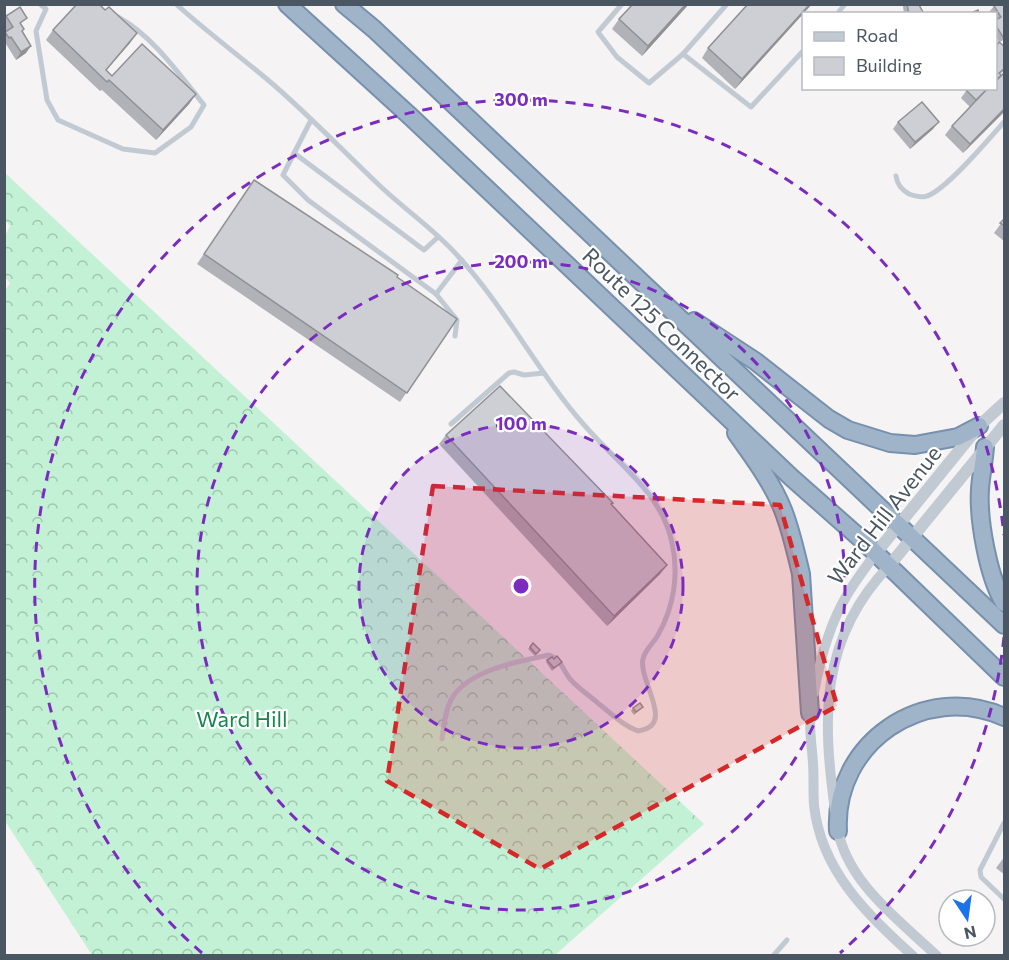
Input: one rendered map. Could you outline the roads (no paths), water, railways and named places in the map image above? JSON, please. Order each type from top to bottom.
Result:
[{"type":"highway","name":"Route 125 Connector","points":[[287,4],[411,117],[720,410],[876,553],[1005,678]]},
{"type":"highway","name":"Route 125 Connector","points":[[344,4],[374,29],[1005,625]]},
{"type":"highway","points":[[658,299],[733,346],[829,419],[848,430],[890,443],[915,445],[958,437],[979,426]]},
{"type":"highway","points":[[720,410],[767,479],[783,509],[789,528],[801,574],[810,713]]},
{"type":"highway","points":[[985,447],[980,509],[985,543],[997,588],[1005,603]]},
{"type":"highway","points":[[838,831],[837,813],[841,793],[854,764],[869,745],[887,729],[905,717],[930,709],[978,709],[1005,717]]},
{"type":"street","name":"Ward Hill Avenue","points":[[937,956],[862,882],[847,856],[838,831],[827,740],[828,697],[839,651],[855,608],[889,566],[906,531],[979,426],[1005,403]]},
{"type":"street","name":"Ward Hill Avenue","points":[[913,956],[862,906],[842,882],[830,857],[814,806],[810,713],[832,623],[847,594],[876,553],[906,531],[1005,425]]},
{"type":"lane","points":[[40,4],[46,9],[36,31],[47,100],[58,120],[123,149],[155,153],[191,127],[204,105],[161,52],[127,22],[107,11]]},
{"type":"lane","points":[[176,4],[269,81],[462,260],[496,302],[544,373],[585,426],[658,504],[668,524],[674,555],[673,598],[657,638],[644,653],[642,662],[655,706],[655,722],[652,727],[638,731],[630,728],[580,689],[569,678],[560,663],[549,655],[500,667],[474,678],[452,698],[446,713],[442,739]]},
{"type":"lane","points":[[622,4],[598,32],[617,57],[649,83],[683,54],[727,4]]},
{"type":"lane","points":[[683,54],[751,107],[802,52]]},
{"type":"lane","points":[[311,120],[283,175],[308,200],[436,294],[457,320],[455,336]]},
{"type":"lane","points":[[896,176],[897,183],[905,192],[915,196],[927,196],[942,188],[1005,122]]},
{"type":"lane","points":[[294,153],[424,250],[438,237]]},
{"type":"lane","points":[[436,294],[462,260]]},
{"type":"lane","points":[[451,424],[509,373],[524,375],[544,373]]},
{"type":"lane","points":[[1005,823],[980,870],[981,877],[1005,899]]},
{"type":"lane","points":[[773,956],[787,940]]},
{"type":"park label","name":"Ward Hill","points":[[242,718]]}]
